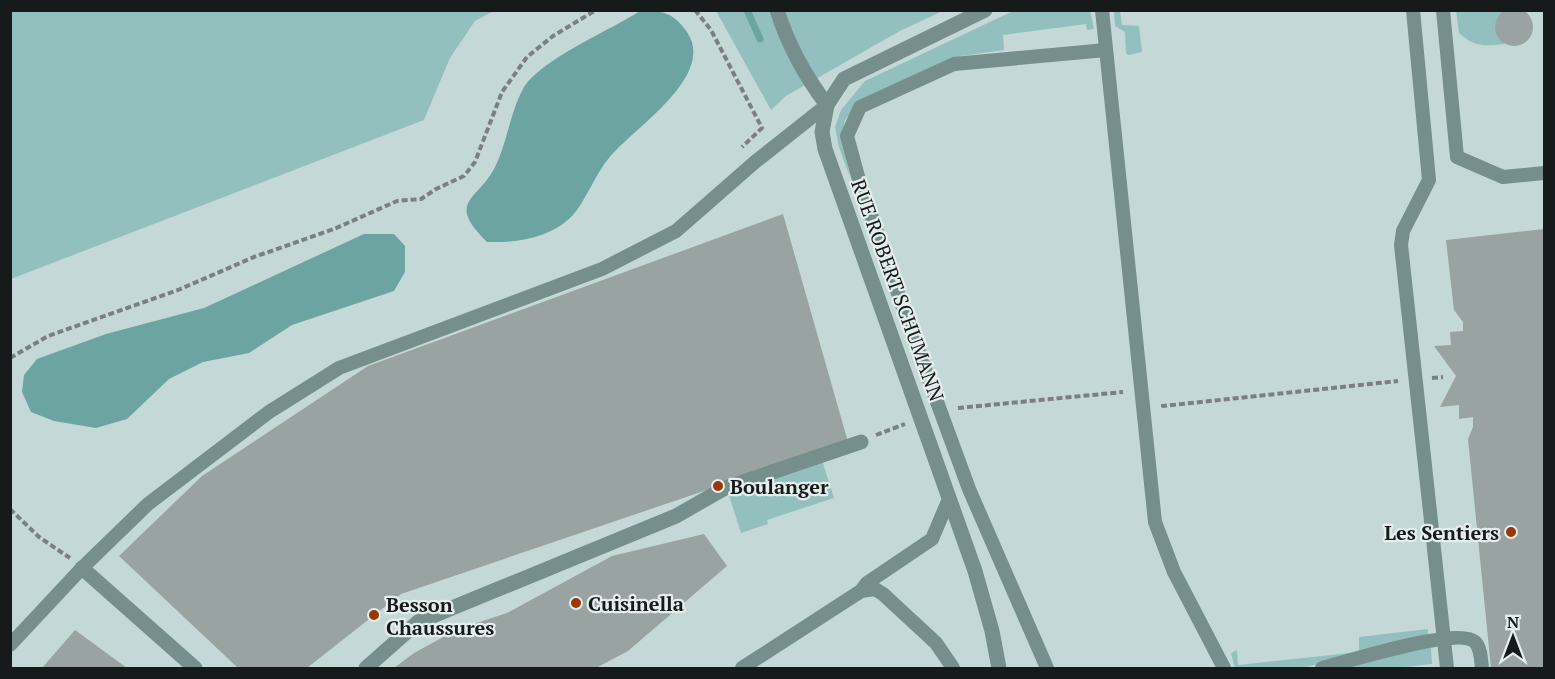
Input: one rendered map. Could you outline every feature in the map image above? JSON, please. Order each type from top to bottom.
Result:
[{"type":"street","points":[[777,10],[785,36],[811,85],[827,105]]},
{"type":"street","name":"RUE ROBERT SCHUMANN","points":[[985,10],[862,68],[844,79],[827,105],[822,132],[825,149],[975,571],[999,669]]},
{"type":"street","points":[[366,669],[418,622],[676,516],[725,488],[861,442]]},
{"type":"street","points":[[82,568],[195,669]]},
{"type":"lane","points":[[1102,10],[1155,522],[1174,572],[1224,669]]},
{"type":"lane","points":[[1413,10],[1429,180],[1403,231],[1401,245],[1447,669]]},
{"type":"lane","points":[[1443,10],[1457,157],[1503,177],[1545,173]]},
{"type":"lane","points":[[1047,669],[966,479],[911,331],[859,180],[847,136],[860,107],[954,64],[1106,50]]},
{"type":"lane","points":[[10,645],[82,568],[148,504],[269,412],[339,368],[602,269],[676,231],[755,162],[827,105]]},
{"type":"lane","points":[[742,669],[861,591],[867,583],[932,539],[949,499]]},
{"type":"lane","points":[[861,591],[875,590],[883,594],[936,643],[953,669]]},
{"type":"lane","points":[[1322,669],[1414,643],[1466,637],[1475,642],[1480,653],[1482,669]]},
{"type":"path","points":[[10,358],[48,336],[178,290],[254,257],[334,229],[397,201],[421,199],[435,189],[464,176],[475,162],[502,92],[527,57],[553,36],[596,10]]},
{"type":"path","points":[[695,10],[711,30],[762,128],[741,148],[755,162]]},
{"type":"path","points":[[1162,395],[1163,406],[1399,381]]},
{"type":"path","points":[[947,410],[1123,392],[1124,398]]},
{"type":"path","points":[[861,442],[911,422]]},
{"type":"path","points":[[10,509],[39,537],[82,568]]},
{"type":"shaded area","points":[[11,10],[494,11],[475,21],[450,58],[424,120],[11,279]]},
{"type":"shaded area","points":[[494,11],[716,11],[771,110],[786,96],[900,31],[943,11],[1544,11],[1544,668],[11,668],[10,279],[424,120],[450,58],[475,21]]},
{"type":"shaded area","points":[[640,11],[667,14],[687,32],[693,49],[691,66],[682,84],[668,101],[609,158],[577,211],[564,223],[532,238],[487,242],[468,218],[467,209],[469,202],[495,167],[523,89],[531,78],[559,57]]},
{"type":"shaded area","points":[[716,11],[943,11],[900,31],[786,96],[771,110]]},
{"type":"shaded area","points":[[1013,11],[1090,11],[1094,29],[1087,30],[1086,24],[1003,35],[1004,50],[962,56],[857,105],[845,120],[842,139],[850,177],[839,147],[835,127],[841,110],[865,81]]},
{"type":"shaded area","points":[[1114,11],[1120,11],[1122,25],[1139,26],[1142,52],[1128,55],[1126,53],[1125,32],[1115,26]]},
{"type":"shaded area","points":[[1456,11],[1505,11],[1497,19],[1496,27],[1505,44],[1481,45],[1465,38],[1459,33]]},
{"type":"shaded area","points":[[364,234],[394,234],[405,246],[405,272],[394,291],[292,325],[249,353],[203,362],[169,379],[127,419],[96,428],[54,421],[31,412],[22,392],[24,375],[37,359],[106,334],[204,308]]},
{"type":"shaded area","points":[[821,457],[834,498],[767,520],[768,524],[741,533],[728,492]]},
{"type":"shaded area","points":[[1428,629],[1428,637],[1302,668],[1235,668],[1231,653],[1237,650],[1238,665],[1359,652],[1359,637]]},
{"type":"shaded area","points":[[1431,648],[1432,664],[1396,668],[1344,668],[1413,649]]},
{"type":"building","points":[[1514,8],[1527,14],[1533,27],[1527,40],[1514,46],[1501,40],[1495,27],[1501,14]]},
{"type":"building","points":[[783,214],[848,442],[401,594],[307,668],[238,668],[119,556],[202,476],[368,366]]},
{"type":"building","name":"Les Sentiers","points":[[1544,229],[1544,668],[1491,668],[1468,439],[1473,427],[1473,417],[1459,419],[1459,405],[1440,407],[1456,376],[1434,346],[1451,345],[1450,332],[1463,331],[1463,322],[1454,310],[1446,240]]},
{"type":"building","points":[[704,534],[727,566],[628,651],[596,668],[394,668],[414,653],[458,629],[507,613],[612,556]]},
{"type":"building","points":[[75,630],[127,668],[42,668]]},
{"type":"waterway","points":[[747,10],[760,39]]},
{"type":"place","name":"Boulanger","points":[[718,486]]},
{"type":"place","name":"Les Sentiers","points":[[1511,532]]},
{"type":"place","name":"Cuisinella","points":[[576,603]]},
{"type":"place","name":"Besson Chaussures","points":[[374,615]]}]
